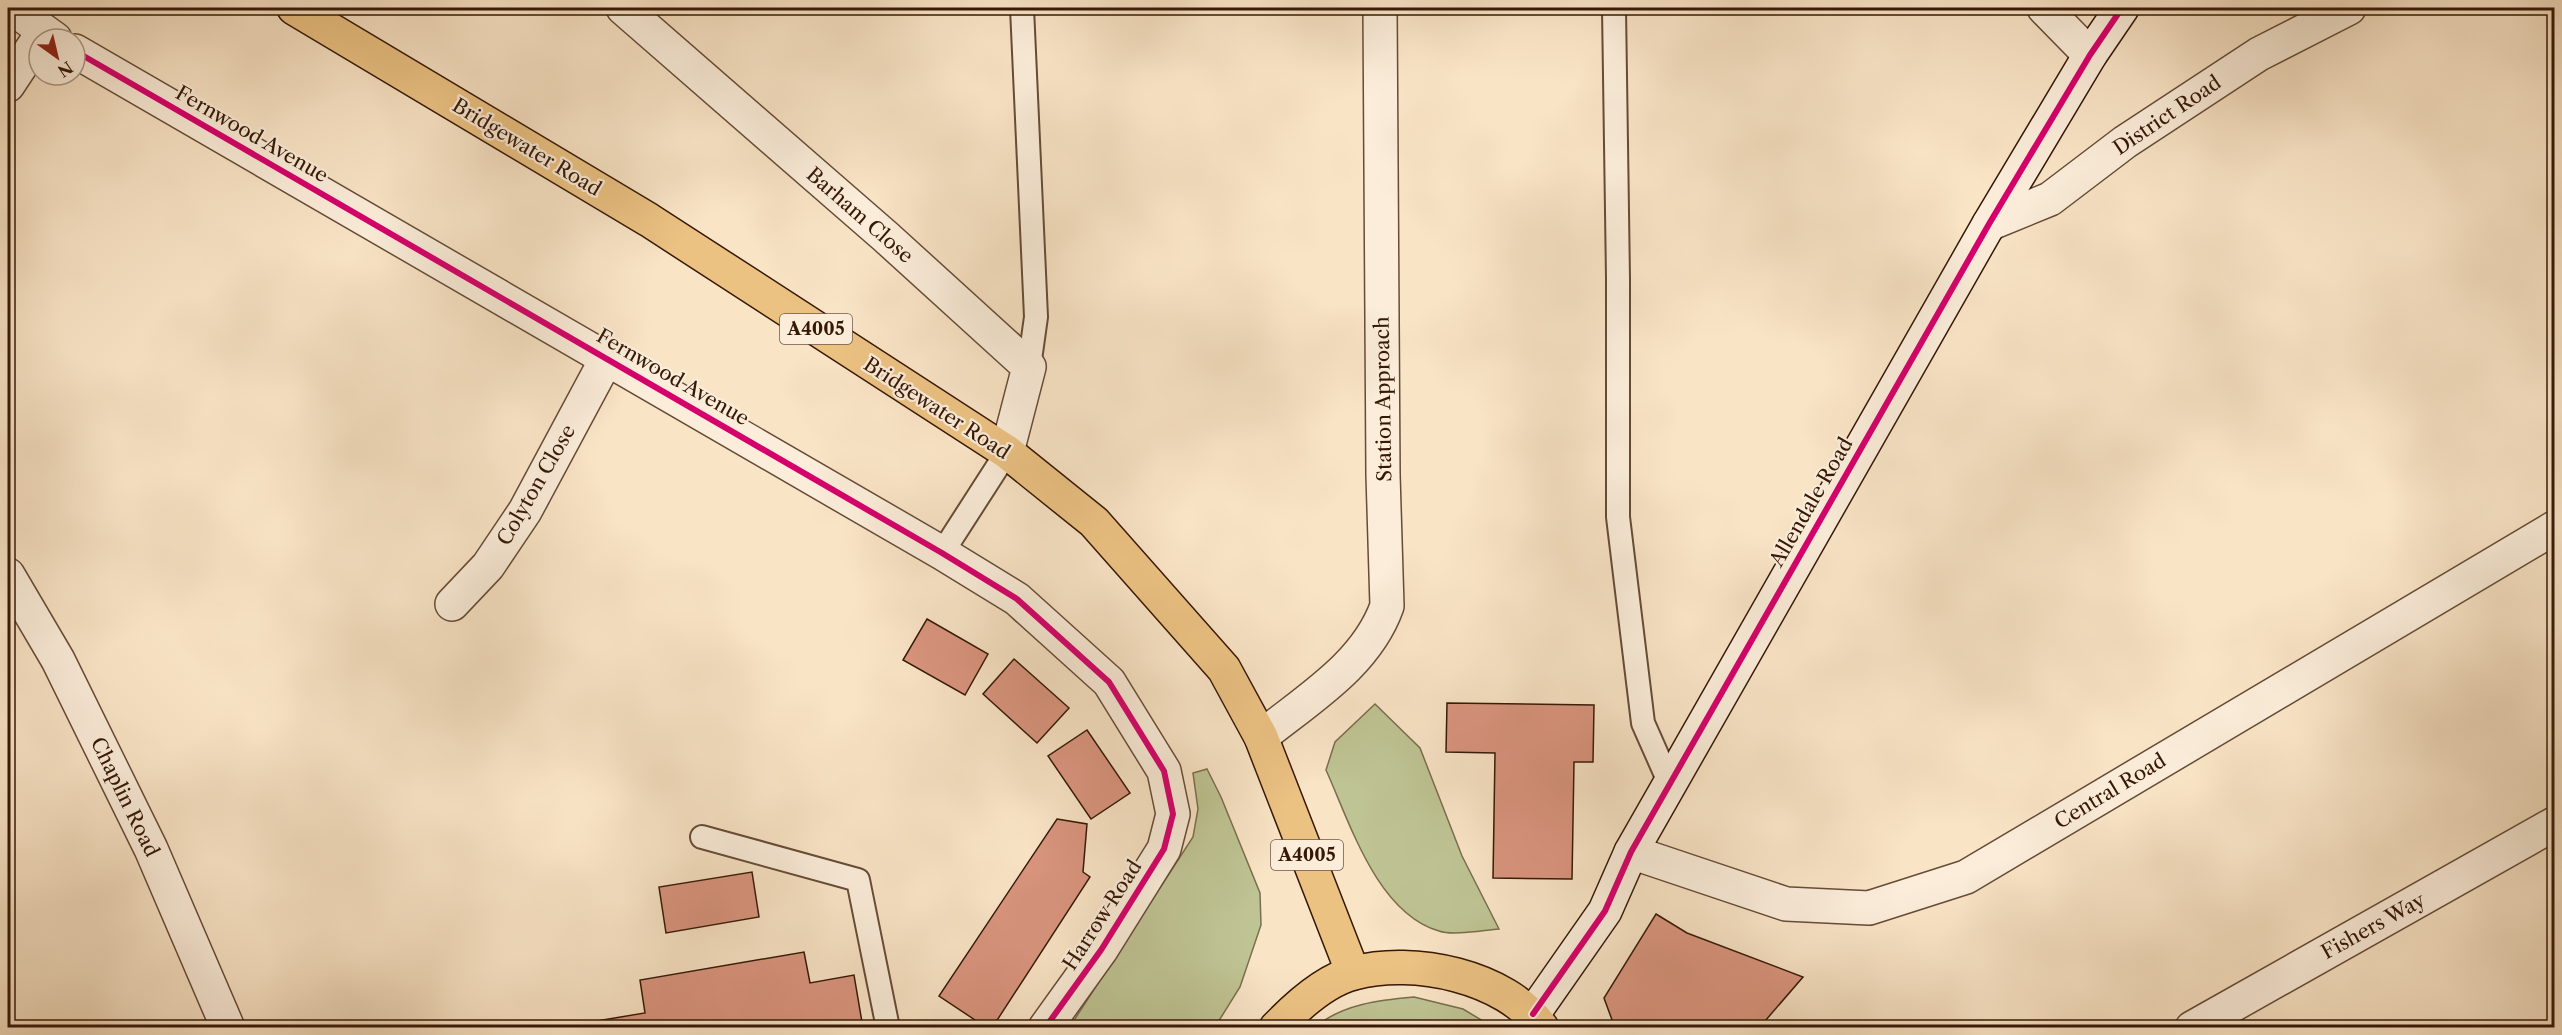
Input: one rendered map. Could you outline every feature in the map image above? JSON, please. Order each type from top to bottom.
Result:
[{"type":"main road","name":"Bridgewater Road","points":[[294,8],[649,220],[1007,452],[1094,522],[1224,669],[1261,737],[1353,973]]},
{"type":"main road","points":[[1276,1028],[1295,1008],[1322,989],[1353,973],[1389,967],[1422,967],[1484,983],[1537,1021]]},
{"type":"street","points":[[12,8],[37,27]]},
{"type":"street","name":"Barham Close","points":[[623,8],[886,237],[1029,367]]},
{"type":"street","name":"Station Approach","points":[[1261,737],[1359,657],[1380,626],[1387,606],[1383,451],[1380,8]]},
{"type":"street","points":[[2044,8],[2090,55]]},
{"type":"street","name":"Allendale Road","points":[[1537,1021],[1605,911],[1631,852],[1989,224],[2090,55],[2122,8]]},
{"type":"street","name":"District Road","points":[[1989,224],[2050,199],[2125,142],[2259,54],[2349,8]]},
{"type":"street","name":"Fernwood Avenue","points":[[87,58],[607,358],[1017,599],[1109,682],[1164,771],[1173,814]]},
{"type":"street","points":[[8,85],[27,62]]},
{"type":"street","name":"Colyton Close","points":[[452,604],[488,566],[525,511],[607,358]]},
{"type":"street","points":[[1007,452],[1029,367]]},
{"type":"street","name":"Central Road","points":[[1631,852],[1786,904],[1869,908],[1966,877],[2554,528]]},
{"type":"street","name":"Chaplin Road","points":[[8,574],[58,660],[151,849],[228,1028]]},
{"type":"street","name":"Harrow Road","points":[[1045,1028],[1101,950],[1164,849],[1173,814]]},
{"type":"street","name":"Fishers Way","points":[[2192,1028],[2554,824]]},
{"type":"lane","points":[[1022,8],[1036,317],[1029,367]]},
{"type":"lane","points":[[1614,8],[1618,279],[1618,518],[1643,723],[1670,784]]},
{"type":"lane","points":[[942,553],[1007,452]]},
{"type":"lane","points":[[702,837],[858,880],[888,1028]]},
{"type":"green space","points":[[1375,704],[1420,748],[1462,856],[1499,929],[1460,933],[1445,932],[1417,921],[1399,906],[1382,886],[1368,864],[1326,770],[1335,742]]},
{"type":"green space","points":[[1207,769],[1221,797],[1260,893],[1261,925],[1240,987],[1215,1027],[1069,1028],[1193,837],[1198,809],[1193,773]]},
{"type":"green space","points":[[1414,997],[1463,1009],[1493,1027],[1315,1027],[1338,1013],[1362,1004]]},
{"type":"building","points":[[927,619],[988,654],[965,695],[903,660]]},
{"type":"building","points":[[1014,659],[1069,708],[1037,743],[983,694]]},
{"type":"building","points":[[1447,703],[1594,705],[1593,762],[1574,762],[1572,879],[1493,878],[1495,753],[1446,752]]},
{"type":"building","points":[[1087,730],[1130,793],[1091,819],[1048,756]]},
{"type":"building","points":[[1057,819],[1087,824],[1083,872],[1090,877],[992,1028],[987,1028],[939,996]]},
{"type":"building","points":[[752,872],[759,917],[666,933],[659,887]]},
{"type":"building","points":[[1656,914],[1687,933],[1803,977],[1759,1028],[1615,1028],[1604,998]]},
{"type":"building","points":[[804,952],[810,983],[854,975],[863,1028],[591,1028],[590,1022],[645,1013],[640,980]]},
{"type":"cycle path","points":[[1533,1014],[1605,911],[1631,852],[1989,224],[2090,55],[2122,8]]},
{"type":"cycle path","points":[[87,58],[942,553],[1017,599],[1109,682],[1164,771],[1173,814],[1164,849],[1101,950],[1045,1028]]}]
